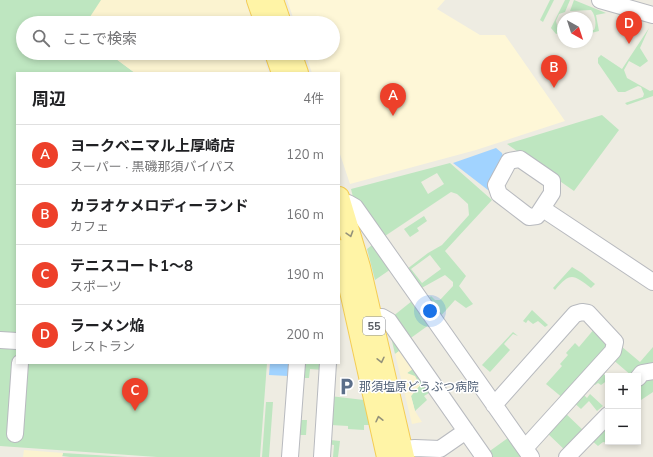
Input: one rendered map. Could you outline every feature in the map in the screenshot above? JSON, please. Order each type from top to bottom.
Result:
[{"type":"main road","points":[[257,0],[263,16]]},
{"type":"main road","points":[[273,0],[279,16]]},
{"type":"main road","points":[[278,60],[282,72]]},
{"type":"main road","points":[[293,60],[298,72]]},
{"type":"main road","name":"55","points":[[340,200],[360,267],[372,318],[398,454]]},
{"type":"main road","name":"55","points":[[340,258],[342,275],[398,454]]},
{"type":"street","points":[[601,0],[653,16]]},
{"type":"street","points":[[340,200],[355,207],[494,405],[528,453],[613,351],[615,342],[588,313],[582,312],[575,314],[494,405]]},
{"type":"street","points":[[543,209],[653,282]]},
{"type":"street","points":[[372,318],[382,317],[389,321],[484,457]]},
{"type":"street","points":[[0,340],[16,342]]},
{"type":"street","points":[[15,434],[20,364]]},
{"type":"street","points":[[290,457],[297,364]]},
{"type":"street","points":[[322,457],[328,364]]},
{"type":"street","points":[[641,374],[653,371]]},
{"type":"street","points":[[566,457],[605,418]]},
{"type":"street","points":[[398,454],[415,448],[440,449],[466,431]]},
{"type":"shaded area","points":[[287,0],[445,0],[437,9],[480,35],[505,35],[565,121],[476,150],[350,184],[340,154],[340,72],[312,72],[307,60],[340,60],[340,16],[293,16]]},
{"type":"green space","points":[[0,0],[147,0],[134,16],[16,16],[16,60],[117,60],[134,72],[16,72],[16,364],[267,364],[260,457],[157,457],[0,446]]},
{"type":"green space","points":[[550,0],[554,0],[543,22],[540,20]]},
{"type":"green space","points":[[565,0],[570,0],[565,12],[559,12]]},
{"type":"green space","points":[[574,0],[606,13],[596,15],[599,31],[593,32],[595,28],[595,20],[594,14],[591,10],[570,11]]},
{"type":"green space","points":[[557,16],[557,34],[551,28]]},
{"type":"green space","points":[[649,28],[640,48],[648,61],[640,67],[629,61],[624,70],[627,78],[650,91],[653,90],[653,96],[627,105],[625,103],[643,97],[644,94],[641,87],[638,86],[625,92],[618,92],[598,63],[598,58],[601,55],[622,69]]},
{"type":"green space","points":[[602,115],[619,130],[574,191],[507,144]]},
{"type":"green space","points":[[450,163],[492,200],[445,251],[466,276],[459,286],[473,304],[466,308],[455,300],[439,318],[426,302],[431,296],[435,300],[440,300],[453,286],[453,282],[445,275],[418,290],[407,269],[428,253],[442,245],[469,215],[468,204],[457,194],[451,192],[382,238],[353,197],[351,189]],"holes":[[[437,173],[444,184],[428,194],[421,182]],[[430,255],[441,269],[422,283],[411,269]]]},
{"type":"green space","points":[[424,216],[427,221],[417,228],[419,231],[410,237],[404,229]]},
{"type":"green space","points":[[376,242],[394,267],[375,280],[367,249]]},
{"type":"green space","points":[[572,267],[595,284],[591,288],[580,280],[572,277],[564,280],[555,290],[553,288]]},
{"type":"green space","points":[[412,301],[433,322],[408,340],[392,317]]},
{"type":"green space","points":[[532,310],[548,325],[545,327],[538,321],[533,324],[528,320],[526,323],[523,321]]},
{"type":"green space","points":[[581,315],[587,316],[611,340],[612,344],[609,351],[564,399],[546,384],[562,366],[560,364],[568,355],[566,353],[575,343],[579,347],[595,328],[582,318],[566,334],[567,336],[562,342],[555,340],[576,317]]},
{"type":"green space","points":[[389,328],[434,390],[424,396],[427,400],[415,411],[411,396],[420,385],[407,373],[415,367],[402,349],[395,354]]},
{"type":"green space","points":[[513,332],[518,336],[513,334],[504,344],[510,350],[490,372],[482,365]]},
{"type":"green space","points":[[621,346],[640,362],[653,347],[653,367],[639,373],[628,373],[611,358]]},
{"type":"green space","points":[[305,364],[321,364],[324,370],[310,369],[309,378],[302,378],[303,366]]},
{"type":"green space","points":[[600,371],[605,375],[605,382],[601,385],[598,383],[595,385],[589,382]]},
{"type":"green space","points":[[646,376],[653,378],[653,392],[641,400],[641,382]]},
{"type":"green space","points":[[581,392],[587,398],[590,394],[603,406],[597,411],[589,401],[581,409],[572,401]]},
{"type":"green space","points":[[330,396],[364,400],[370,425],[364,425],[364,430],[348,429],[348,426],[331,425],[330,440],[340,441],[338,457],[333,457],[334,445],[327,444]]},
{"type":"green space","points":[[266,402],[273,402],[269,457],[262,457]]},
{"type":"green space","points":[[563,411],[585,432],[567,452],[545,431]]},
{"type":"green space","points":[[299,420],[307,420],[306,435],[298,435]]},
{"type":"green space","points":[[602,426],[605,428],[605,442],[603,442],[598,446],[590,439]]},
{"type":"green space","points":[[512,435],[526,457],[490,457],[487,453]]},
{"type":"green space","points":[[63,453],[128,457],[70,457],[62,456]]},
{"type":"sand","points":[[101,0],[245,0],[251,16],[91,16]]},
{"type":"sand","points":[[117,60],[264,60],[269,72],[134,72]]},
{"type":"sand","points":[[402,349],[416,367],[407,373],[415,376],[420,385],[411,396],[415,411],[422,422],[412,424],[395,354]]},
{"type":"sand","points":[[24,450],[63,453],[62,457],[23,457]]},
{"type":"water","points":[[496,148],[502,153],[504,162],[488,190],[453,163]]},
{"type":"water","points":[[270,364],[289,364],[288,376],[269,375]]},
{"type":"place","name":"ラーメン焔","points":[[629,44]]},
{"type":"place","name":"カラオケメロディーランド","points":[[554,88]]},
{"type":"place","name":"ヨークベニマル上厚崎店","points":[[393,116]]},
{"type":"place","name":"那須塩原どうぶつ病院","points":[[346,387]]},
{"type":"place","name":"テニスコート1～8","points":[[135,411]]}]
